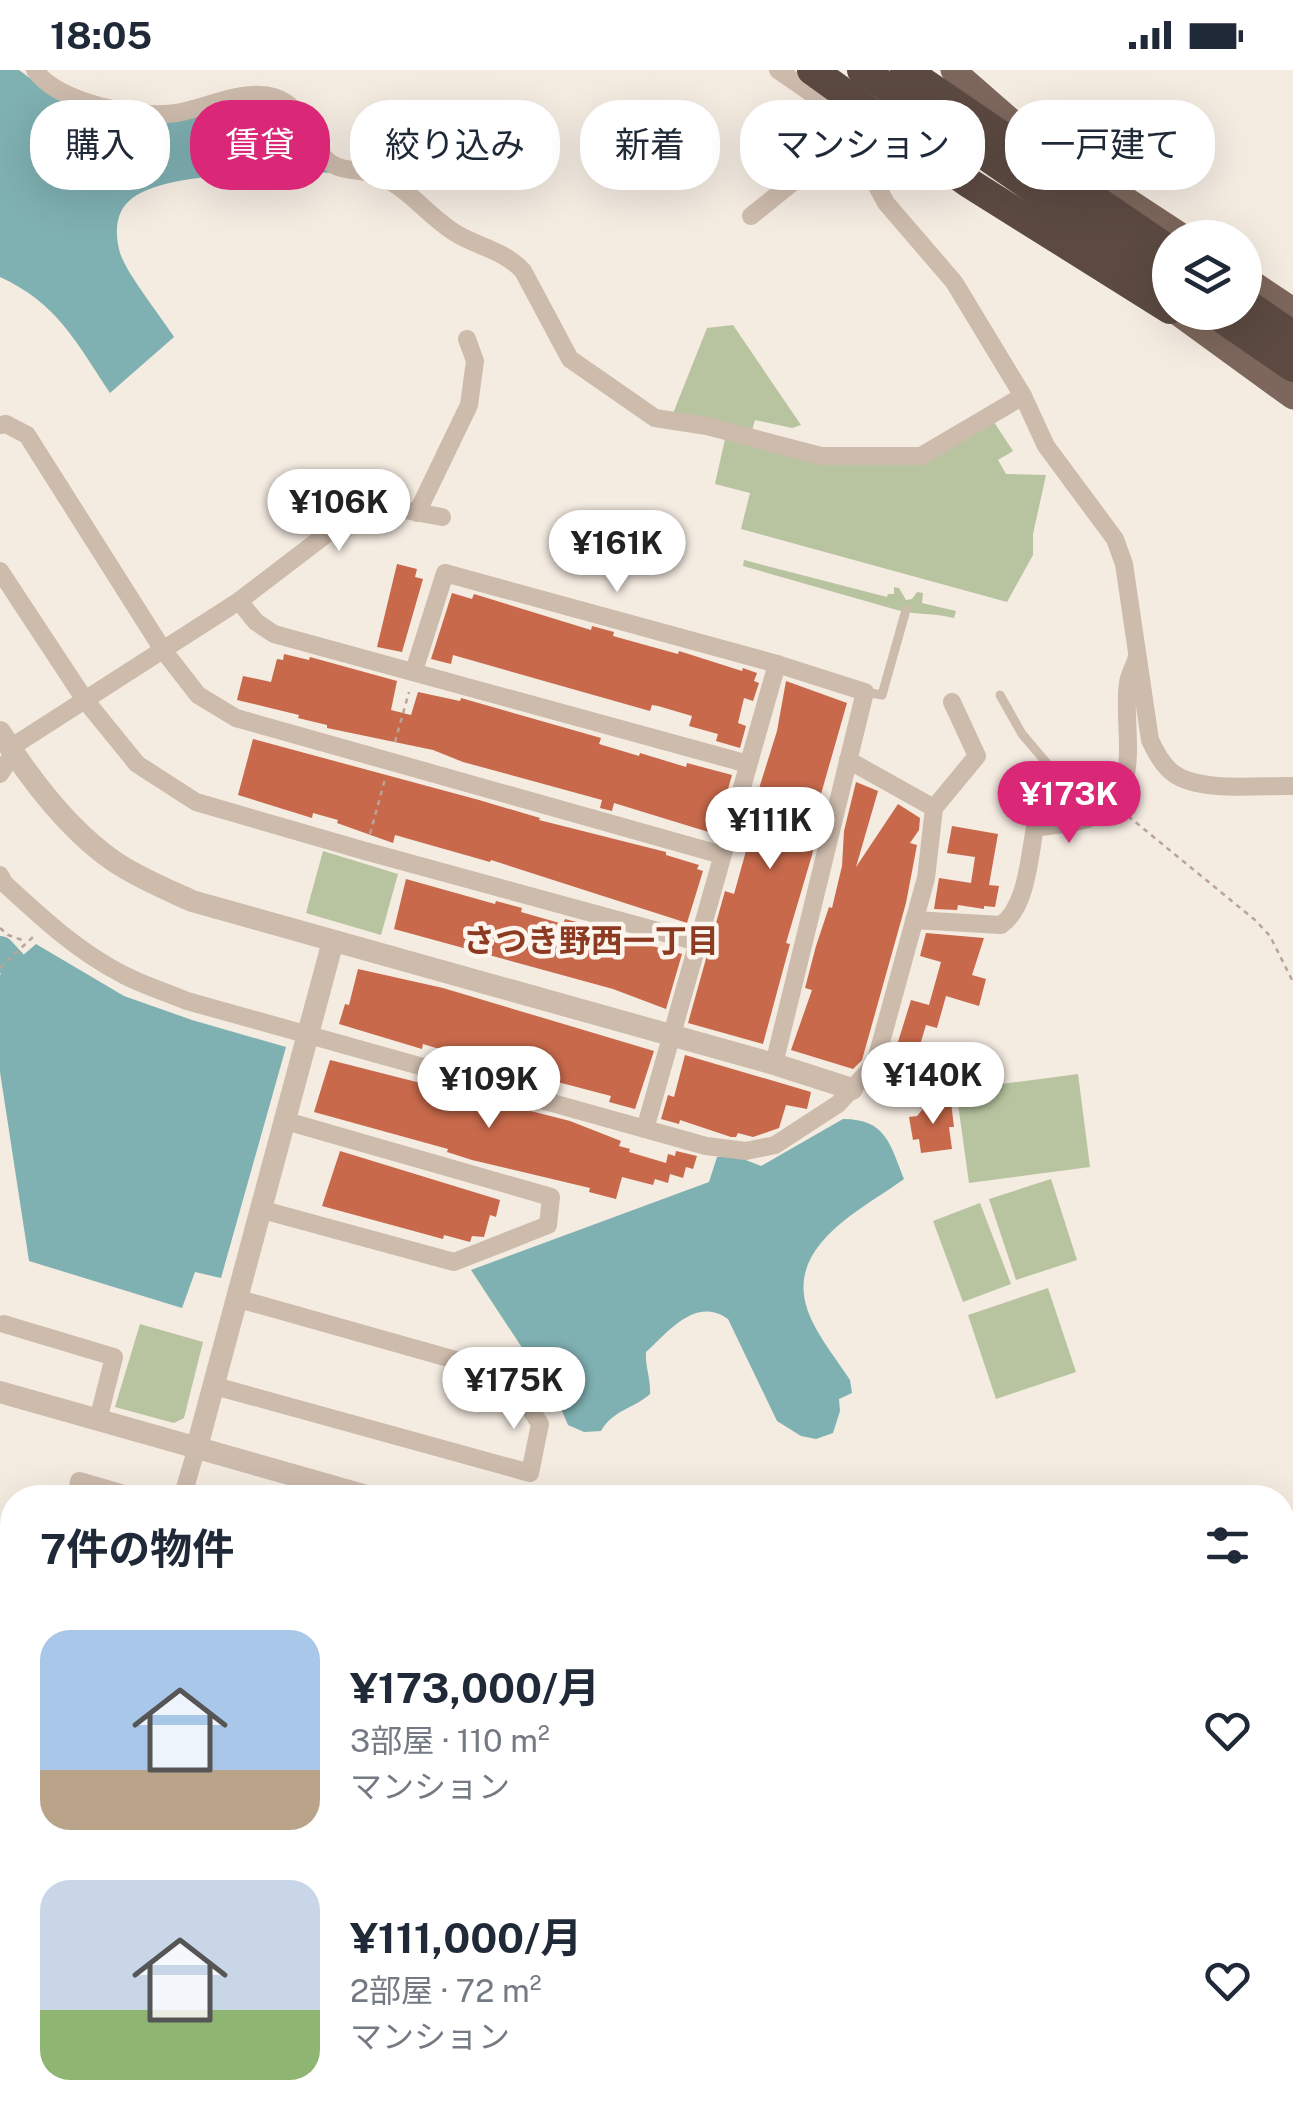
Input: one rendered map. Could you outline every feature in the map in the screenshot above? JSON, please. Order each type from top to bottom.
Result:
[{"type":"highway","points":[[812,70],[969,183],[1152,297]]},
{"type":"highway","points":[[862,70],[1152,271]]},
{"type":"highway","points":[[904,70],[1152,240]]},
{"type":"highway","points":[[931,70],[1005,119]]},
{"type":"highway","points":[[1262,315],[1293,336]]},
{"type":"highway","points":[[1239,330],[1293,367]]},
{"type":"main road","points":[[837,70],[1029,202],[1152,294]]},
{"type":"main road","points":[[953,70],[1005,115]]},
{"type":"main road","points":[[1112,190],[1158,220]]},
{"type":"main road","points":[[1262,289],[1293,310]]},
{"type":"main road","points":[[1201,330],[1293,396]]},
{"type":"street","points":[[35,70],[62,94],[84,102],[158,115],[258,94],[277,97],[298,111],[319,154],[336,168],[376,174],[396,184],[461,236],[512,259],[523,271],[570,359],[655,418],[707,426],[822,456],[920,456],[1023,396]]},
{"type":"street","points":[[778,70],[822,100]]},
{"type":"street","points":[[751,216],[783,190]]},
{"type":"street","points":[[879,190],[954,282],[1023,396],[1046,446],[1115,539],[1124,564],[1136,660],[1150,740],[1157,755],[1173,773],[1194,782],[1293,786]]},
{"type":"street","points":[[418,512],[468,405],[476,361],[467,339]]},
{"type":"street","points":[[0,425],[6,424],[26,435],[163,650],[198,695],[236,718],[722,855]]},
{"type":"street","points":[[0,774],[8,744],[85,700],[239,601],[368,502],[442,518]]},
{"type":"street","points":[[0,571],[85,700],[137,764],[196,802],[698,942]]},
{"type":"street","points":[[414,671],[446,573],[865,692],[774,1064]]},
{"type":"street","points":[[239,601],[256,622],[274,634],[748,764]]},
{"type":"street","points":[[914,920],[1001,925],[1018,906],[1036,828],[1093,816],[1111,806],[1124,782],[1130,732],[1128,682],[1136,660]]},
{"type":"street","points":[[645,1130],[777,664]]},
{"type":"street","points":[[0,875],[47,923],[82,951],[123,975],[187,1001],[645,1130],[706,1146],[746,1151],[774,1145],[838,1104],[875,1064],[926,878],[934,808],[977,756],[952,702]]},
{"type":"street","points":[[8,744],[68,821],[116,862],[192,901],[774,1064],[852,1090]]},
{"type":"street","points":[[848,760],[934,808]]},
{"type":"street","points":[[186,1485],[334,941]]},
{"type":"street","points":[[263,1210],[454,1262],[548,1225],[552,1197],[286,1122]]},
{"type":"street","points":[[214,1386],[530,1473],[540,1424],[509,1375],[239,1299]]},
{"type":"street","points":[[4,1324],[114,1358],[98,1420]]},
{"type":"street","points":[[0,1392],[329,1485]]},
{"type":"lane","points":[[865,692],[882,695],[906,610]]},
{"type":"lane","points":[[1000,695],[1022,734],[1093,816]]},
{"type":"path","points":[[1111,806],[1144,827],[1256,920],[1270,936],[1293,982]]},
{"type":"path","points":[[0,928],[28,942],[0,968]]},
{"type":"path","points":[[894,1085],[923,1108]]},
{"type":"green space","points":[[733,325],[801,425],[792,428],[755,420],[751,434],[672,416],[707,328]]},
{"type":"green space","points":[[992,419],[1013,451],[998,460],[1006,474],[1046,475],[1033,534],[1033,555],[1007,602],[741,529],[750,493],[715,484],[725,439],[921,463]]},
{"type":"green space","points":[[744,560],[887,597],[894,594],[894,587],[906,600],[917,592],[923,593],[922,603],[956,611],[954,618],[897,610],[743,566]]},
{"type":"green space","points":[[323,851],[398,874],[381,935],[306,913]]},
{"type":"green space","points":[[1078,1074],[1090,1167],[969,1183],[956,1090]]},
{"type":"green space","points":[[1051,1179],[1077,1260],[1016,1280],[989,1199]]},
{"type":"green space","points":[[980,1203],[1011,1284],[963,1302],[933,1221]]},
{"type":"green space","points":[[1048,1288],[1076,1372],[996,1399],[968,1315]]},
{"type":"green space","points":[[140,1324],[203,1342],[184,1418],[174,1423],[115,1407]]},
{"type":"water","points":[[0,70],[19,70],[62,100],[30,100],[30,190],[150,190],[128,202],[117,226],[117,240],[124,262],[174,337],[110,393],[76,341],[51,312],[20,287],[0,277]]},
{"type":"water","points":[[190,117],[190,179],[170,183],[170,120]]},
{"type":"water","points":[[36,944],[124,996],[286,1047],[221,1278],[195,1272],[182,1308],[29,1261],[0,1072],[0,975]]},
{"type":"water","points":[[843,1119],[869,1123],[878,1129],[890,1145],[904,1179],[833,1230],[808,1263],[804,1283],[809,1315],[850,1380],[852,1393],[839,1399],[840,1411],[833,1433],[816,1439],[801,1436],[777,1421],[728,1319],[705,1312],[684,1319],[646,1352],[650,1394],[644,1399],[611,1418],[601,1431],[584,1432],[568,1425],[559,1404],[471,1270],[709,1182],[717,1157],[738,1157],[761,1166]]},
{"type":"building","points":[[397,564],[417,569],[415,577],[423,579],[402,652],[377,647]]},
{"type":"building","points":[[452,593],[472,599],[474,594],[591,630],[592,626],[614,632],[613,636],[757,673],[754,681],[759,683],[753,701],[744,698],[738,723],[746,726],[740,748],[716,741],[718,734],[689,726],[692,716],[658,706],[652,705],[650,711],[453,655],[451,664],[431,659]]},
{"type":"building","points":[[284,654],[309,660],[310,657],[397,681],[391,710],[411,715],[418,692],[460,701],[461,698],[601,738],[599,744],[639,756],[640,753],[732,775],[715,834],[614,803],[612,811],[600,808],[602,800],[433,750],[327,728],[298,718],[299,715],[237,700],[243,676],[271,682],[277,659],[283,660]]},
{"type":"building","points":[[786,681],[847,703],[821,794],[812,855],[786,943],[790,944],[763,1044],[688,1023],[725,891],[734,894],[746,851],[740,849],[747,825],[744,824],[749,810],[752,811],[777,731]]},
{"type":"building","points":[[253,739],[666,852],[699,865],[697,869],[703,871],[687,923],[491,860],[395,835],[393,843],[337,823],[338,820],[313,813],[312,818],[238,795]]},
{"type":"building","points":[[856,782],[878,791],[856,867],[898,804],[920,818],[919,830],[910,843],[917,845],[906,903],[862,1060],[853,1069],[791,1050],[812,990],[805,988],[816,946],[829,907],[832,908]]},
{"type":"building","points":[[952,826],[998,834],[989,885],[999,886],[995,907],[958,905],[957,910],[934,909],[939,878],[971,883],[975,857],[947,853]]},
{"type":"building","points":[[406,879],[522,908],[521,912],[563,924],[565,919],[612,931],[611,935],[682,954],[666,1009],[613,989],[394,929]]},
{"type":"building","points":[[926,933],[984,938],[972,975],[986,979],[979,1006],[946,996],[937,1028],[926,1025],[914,1065],[893,1058],[911,1000],[929,1005],[941,962],[920,956]]},
{"type":"building","points":[[358,969],[443,988],[654,1051],[635,1109],[609,1102],[611,1096],[474,1060],[473,1065],[458,1060],[459,1055],[423,1044],[422,1049],[339,1024],[345,1004],[349,1005]]},
{"type":"building","points":[[685,1055],[811,1092],[807,1109],[786,1105],[779,1128],[753,1137],[738,1133],[731,1137],[680,1120],[679,1124],[661,1119],[668,1095],[674,1097]]},
{"type":"building","points":[[330,1060],[570,1121],[621,1141],[619,1146],[630,1149],[629,1152],[666,1163],[668,1154],[675,1156],[676,1151],[697,1156],[693,1169],[686,1167],[683,1178],[670,1174],[668,1183],[655,1179],[653,1185],[622,1177],[616,1199],[589,1192],[590,1188],[472,1160],[447,1152],[448,1149],[314,1112]]},
{"type":"building","points":[[951,1102],[952,1149],[921,1153],[919,1139],[913,1140],[909,1117],[917,1116],[926,1105]]},
{"type":"building","points":[[340,1151],[500,1200],[496,1217],[490,1215],[484,1237],[472,1236],[470,1242],[444,1235],[443,1239],[322,1206]]},
{"type":"waterway","points":[[0,951],[12,964]]},
{"type":"district","name":"さつき野西一丁目","points":[[591,941]]}]
